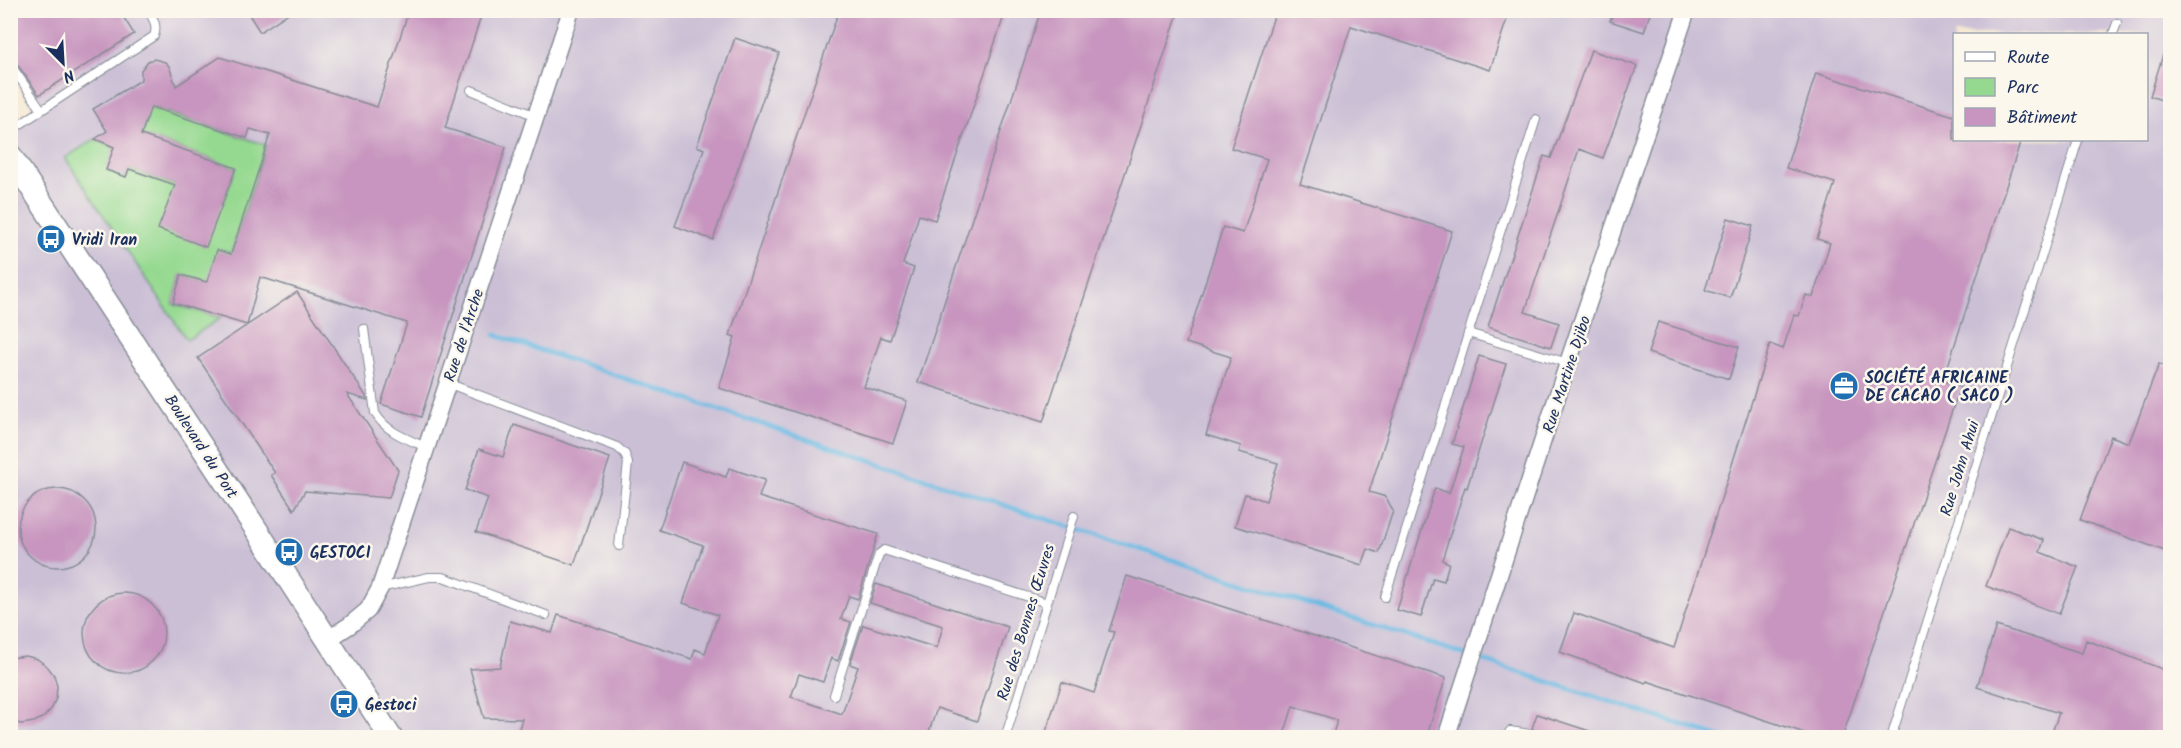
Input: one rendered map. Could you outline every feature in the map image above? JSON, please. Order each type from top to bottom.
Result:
[{"type":"main road","name":"Boulevard du Port","points":[[10,155],[391,738]]},
{"type":"street","name":"Rue de l'Arche","points":[[327,640],[368,610],[380,588],[571,10]]},
{"type":"street","name":"Rue Martine Djibo","points":[[1446,738],[1568,363],[1687,10]]},
{"type":"lane","points":[[10,132],[154,36],[155,22],[148,10]]},
{"type":"lane","points":[[2112,33],[2116,23]]},
{"type":"lane","points":[[10,64],[41,110]]},
{"type":"lane","points":[[471,90],[536,116]]},
{"type":"lane","points":[[1384,597],[1536,119]]},
{"type":"lane","name":"Rue John Ahui","points":[[1891,738],[2078,141]]},
{"type":"lane","points":[[364,329],[375,413],[391,431],[426,447]]},
{"type":"lane","points":[[1468,333],[1568,363]]},
{"type":"lane","points":[[447,383],[617,447],[625,454],[628,463],[619,546]]},
{"type":"lane","name":"Rue des Bonnes Œuvres","points":[[1005,738],[1074,516]]},
{"type":"lane","points":[[834,695],[879,554],[884,550],[1047,603]]},
{"type":"lane","points":[[380,588],[429,577],[443,577],[546,615]]},
{"type":"lane","points":[[1508,734],[1530,734]]},
{"type":"shaded area","points":[[11,11],[2170,11],[2170,737],[11,737],[10,135],[36,113],[11,74]]},
{"type":"green space","points":[[146,106],[266,145],[231,254],[207,282],[181,275],[173,304],[221,318],[187,340],[65,158],[95,139],[114,147],[107,170],[126,177],[129,169],[223,202],[236,168],[141,135],[147,119],[134,113]]},
{"type":"building","points":[[10,10],[119,10],[134,34],[39,95],[10,54]]},
{"type":"building","points":[[246,10],[293,10],[260,32]]},
{"type":"building","points":[[409,10],[483,10],[445,128],[506,147],[421,417],[381,404],[407,323],[260,277],[247,325],[173,303],[181,275],[207,282],[217,250],[231,254],[270,135],[250,129],[247,138],[151,107],[141,135],[236,168],[206,247],[158,229],[175,185],[129,169],[126,177],[106,170],[114,147],[95,139],[107,131],[93,109],[141,80],[141,70],[148,61],[154,59],[165,62],[169,66],[176,86],[220,57],[377,107]]},
{"type":"building","points":[[839,10],[1006,10],[935,220],[919,215],[903,264],[914,268],[890,340],[881,337],[864,387],[907,401],[893,443],[719,388],[735,337],[730,335]]},
{"type":"building","points":[[1041,10],[1179,10],[1043,422],[918,382]]},
{"type":"building","points":[[1276,10],[1510,10],[1490,70],[1351,26],[1300,184],[1452,231],[1369,492],[1386,497],[1393,511],[1379,553],[1368,549],[1362,565],[1235,526],[1245,494],[1266,501],[1278,463],[1239,452],[1241,446],[1206,435],[1231,357],[1186,343],[1223,227],[1243,233],[1267,159],[1231,148]]},
{"type":"building","points":[[1614,10],[1651,10],[1644,32],[1610,21]]},
{"type":"building","points":[[735,38],[779,53],[713,240],[675,226],[704,149],[697,146]]},
{"type":"building","points":[[2168,39],[2170,40],[2170,103],[2150,96]]},
{"type":"building","points":[[1591,50],[1637,66],[1603,158],[1579,149],[1525,312],[1559,323],[1551,347],[1488,327],[1544,156],[1551,158]]},
{"type":"building","points":[[1816,73],[1953,116],[1953,141],[2021,141],[1943,381],[1960,387],[1842,738],[1820,738],[1647,681],[1646,683],[1560,652],[1574,613],[1674,648],[1770,344],[1783,349],[1794,315],[1799,316],[1806,295],[1813,297],[1830,243],[1817,239],[1835,183],[1786,168]]},
{"type":"building","points":[[1728,218],[1753,226],[1730,298],[1705,290]]},
{"type":"building","points":[[297,292],[366,396],[367,400],[347,394],[398,470],[389,498],[305,491],[294,510],[271,475],[275,473],[198,358]]},
{"type":"building","points":[[1658,322],[1739,347],[1729,379],[1648,353]]},
{"type":"building","points":[[1479,356],[1506,364],[1442,560],[1449,563],[1444,581],[1433,578],[1421,617],[1397,610],[1435,488],[1449,493],[1464,447],[1452,444]]},
{"type":"building","points":[[2159,364],[2170,368],[2170,553],[2080,520],[2111,436],[2129,443]]},
{"type":"building","points":[[514,425],[610,458],[574,565],[476,532],[488,498],[465,490],[479,449],[503,457]]},
{"type":"building","points":[[682,462],[726,477],[729,468],[765,480],[759,497],[878,534],[858,599],[849,596],[841,619],[851,622],[838,661],[831,658],[823,682],[799,674],[791,697],[842,714],[858,667],[850,664],[863,625],[937,648],[943,626],[870,603],[876,584],[1008,627],[977,721],[937,708],[927,738],[516,738],[522,719],[484,718],[470,669],[500,667],[510,621],[552,633],[558,615],[692,659],[695,649],[705,653],[718,615],[683,603],[703,545],[659,530]]},
{"type":"building","points":[[57,489],[72,492],[85,500],[93,513],[96,528],[93,543],[85,556],[72,564],[57,567],[42,564],[29,556],[21,543],[18,528],[21,513],[29,500],[42,492]]},
{"type":"building","points":[[2008,527],[2044,540],[2040,552],[2078,567],[2059,614],[1986,586]]},
{"type":"building","points":[[1127,576],[1446,678],[1426,738],[1332,738],[1337,720],[1293,706],[1283,738],[1044,738],[1062,682],[1094,693],[1114,632],[1109,631]]},
{"type":"building","points":[[124,593],[139,596],[152,605],[161,618],[164,633],[161,648],[152,661],[139,670],[124,673],[109,670],[96,661],[87,648],[84,633],[87,618],[96,605],[109,596]]},
{"type":"building","points":[[1996,626],[2082,653],[2086,640],[2170,672],[2170,738],[2050,738],[2059,713],[1977,687]]},
{"type":"building","points":[[26,656],[37,659],[47,666],[54,675],[57,686],[52,708],[44,717],[22,724],[10,722],[10,658]]},
{"type":"building","points":[[1537,714],[1602,735],[1602,738],[1535,738],[1536,732],[1532,728]]},
{"type":"waterway","points":[[495,335],[1043,518],[1722,738]]},
{"type":"place","name":"Vridi Iran","points":[[51,239]]},
{"type":"place","name":"SOCIÉTÉ AFRICAINE DE CACAO ( SACO )","points":[[1844,386]]},
{"type":"place","name":"GESTOCI","points":[[289,552]]},
{"type":"place","name":"Gestoci","points":[[344,704]]}]
